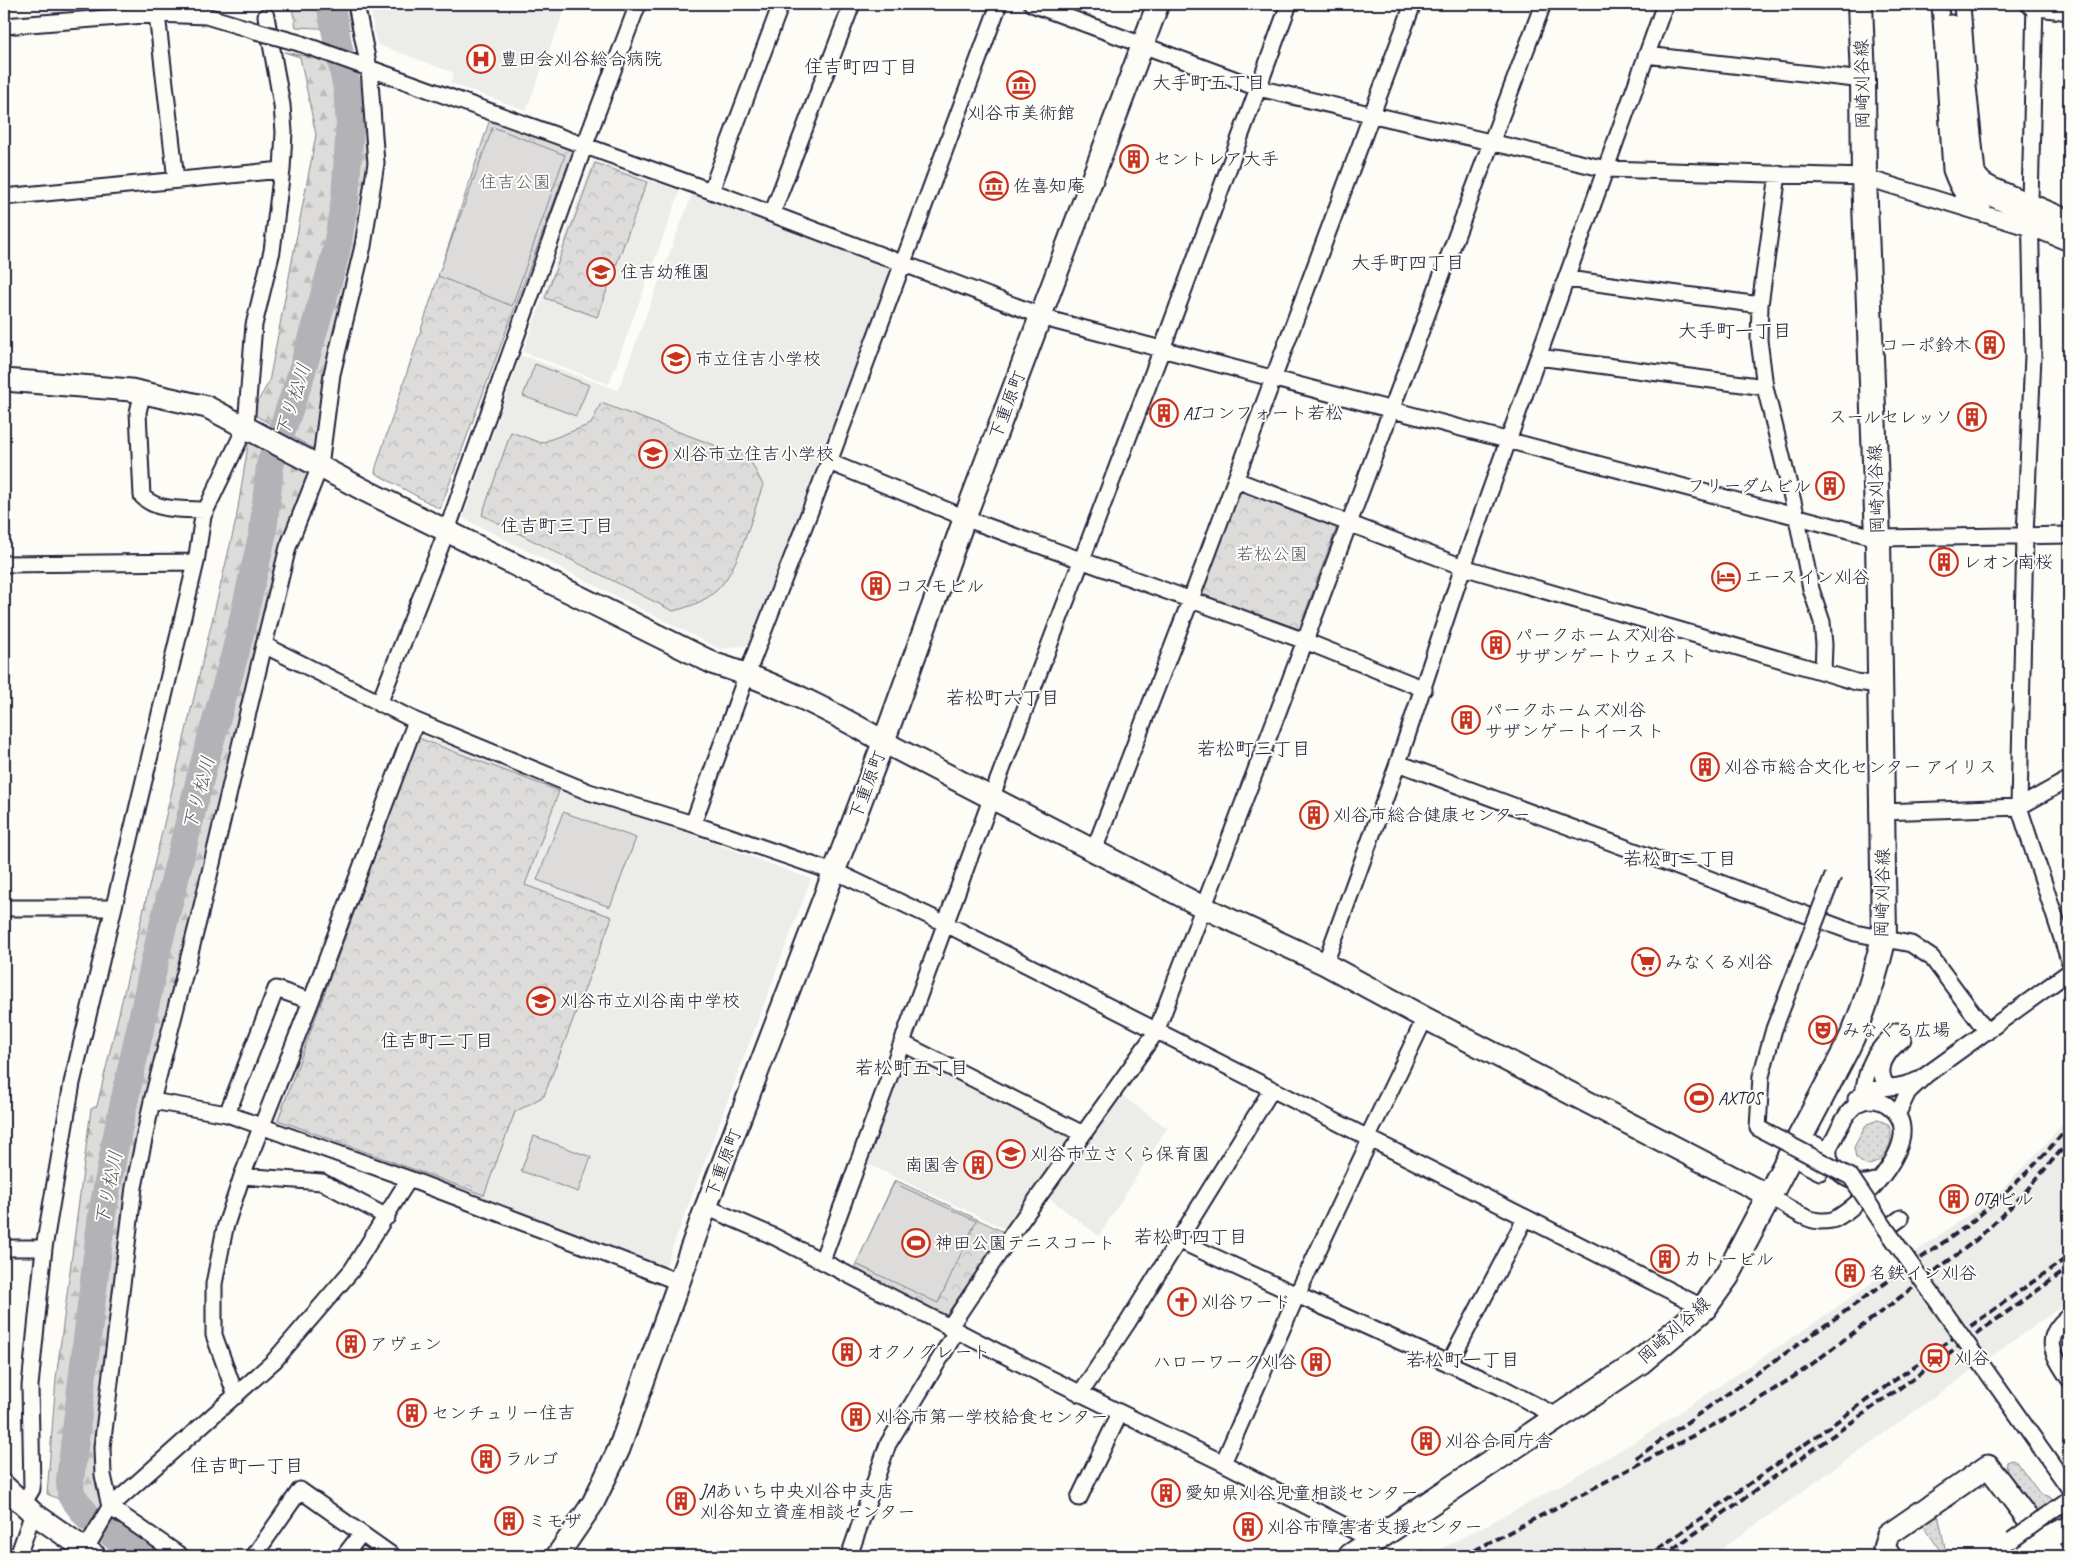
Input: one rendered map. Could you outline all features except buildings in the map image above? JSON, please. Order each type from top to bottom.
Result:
[{"type":"main road","name":"岡崎刈谷線","points":[[1351,1556],[1640,1362],[1704,1308],[1727,1276],[1854,1035],[1878,965],[1884,938],[1878,538],[1864,177],[1860,4]]},
{"type":"street","points":[[181,1556],[110,1507],[103,1475],[102,1446],[134,1187],[152,1101],[200,914],[288,547],[320,466],[332,374],[363,246],[376,163],[356,4]]},
{"type":"street","points":[[379,704],[447,530],[584,147],[638,4]]},
{"type":"street","points":[[711,191],[782,4]]},
{"type":"street","points":[[772,214],[852,4]]},
{"type":"street","points":[[694,824],[747,674],[829,462],[999,4]]},
{"type":"street","points":[[1032,4],[1258,88],[1606,169],[1864,177],[2030,214]]},
{"type":"street","name":"下重原町","points":[[557,1556],[593,1503],[619,1449],[706,1208],[883,741],[964,517],[1158,4]]},
{"type":"street","points":[[822,1261],[992,798],[1162,349],[1289,4]]},
{"type":"street","points":[[1094,850],[1191,600],[1413,4]]},
{"type":"street","points":[[849,1556],[888,1444],[953,1330],[1014,1231],[1156,1032],[1305,641],[1543,4]]},
{"type":"street","points":[[1325,964],[1424,689],[1463,567],[1665,4]]},
{"type":"street","points":[[1940,4],[1951,170],[1957,188],[1971,201],[2030,214],[2069,218]]},
{"type":"street","points":[[1950,4],[1962,170],[1968,182],[1979,191],[2069,229]]},
{"type":"street","points":[[1962,4],[1977,173],[1984,181],[2069,243]]},
{"type":"street","points":[[2069,10],[2034,4],[2030,214],[2033,356],[2025,535],[2020,807],[2069,960]]},
{"type":"street","points":[[157,14],[176,180]]},
{"type":"street","points":[[4,26],[157,14],[206,16],[364,66],[584,147],[711,191],[1041,317],[1878,538],[2069,535]]},
{"type":"street","points":[[18,1556],[32,1488],[30,1386],[44,1248],[72,1083],[112,908],[196,562],[203,516],[248,428],[254,325],[272,251],[282,170],[284,132],[282,105],[266,16]]},
{"type":"street","points":[[1646,55],[1863,80]]},
{"type":"street","points":[[4,197],[282,170]]},
{"type":"street","points":[[1778,174],[1760,305],[1759,340],[1764,387],[1797,518],[1811,590],[1822,622],[1824,645],[1823,672]]},
{"type":"street","points":[[1567,279],[1760,305]]},
{"type":"street","points":[[1538,358],[1764,387]]},
{"type":"street","points":[[4,380],[143,392],[207,407],[320,466],[715,664],[747,674],[869,731],[883,741],[1203,907],[1325,964],[1802,1215],[1818,1221],[1833,1220],[1848,1210],[1879,1180],[1891,1164],[1900,1146],[1903,1132],[1898,1113],[1908,1092],[1926,1075]]},
{"type":"street","points":[[143,392],[138,412],[142,496],[148,502],[185,511],[206,510]]},
{"type":"street","points":[[829,462],[964,517],[1305,641],[1424,689]]},
{"type":"street","points":[[1236,480],[1463,567],[1856,682],[1880,685]]},
{"type":"street","points":[[4,564],[196,562]]},
{"type":"street","points":[[264,645],[416,721],[589,792],[694,824],[845,876],[946,924],[1704,1308]]},
{"type":"street","points":[[236,1396],[214,1335],[214,1284],[226,1228],[242,1176],[311,1001],[416,721]]},
{"type":"street","points":[[1398,763],[1855,933],[1910,944],[1932,958],[1987,1032]]},
{"type":"street","points":[[1882,812],[2020,807],[2069,779]]},
{"type":"street","points":[[1833,876],[1774,1029],[1761,1076],[1758,1128],[1851,1177],[2069,1488]]},
{"type":"street","points":[[4,908],[112,908]]},
{"type":"street","points":[[1879,1180],[1863,1183],[1851,1181],[1839,1173],[1829,1160],[1828,1148],[1855,1100],[1863,1094],[1888,1087],[1906,1086],[1926,1075],[2069,972]]},
{"type":"street","points":[[227,1114],[276,989],[311,1001]]},
{"type":"street","points":[[1223,1463],[1297,1295],[1425,1018]]},
{"type":"street","points":[[1863,1094],[1872,1058],[1881,1044],[1900,1035],[1882,1065],[1884,1081],[1888,1087]]},
{"type":"street","points":[[902,1043],[1083,1134]]},
{"type":"street","points":[[1080,1394],[1128,1322],[1272,1089]]},
{"type":"street","points":[[1847,1114],[1858,1105],[1869,1100],[1880,1101],[1898,1113]]},
{"type":"street","points":[[152,1101],[227,1114],[263,1126],[409,1179],[679,1282]]},
{"type":"street","points":[[242,1176],[322,1182],[387,1217]]},
{"type":"street","points":[[4,1486],[28,1509],[90,1553],[110,1507],[274,1361],[316,1314],[352,1270],[387,1217],[409,1179]]},
{"type":"street","points":[[706,1208],[774,1236],[953,1330],[1223,1463],[1374,1541]]},
{"type":"street","points":[[1886,1229],[1901,1218]]},
{"type":"street","points":[[1449,1364],[1525,1219]]},
{"type":"street","points":[[1178,1240],[1501,1387],[1558,1417]]},
{"type":"street","points":[[4,1248],[44,1248]]},
{"type":"street","points":[[2069,1316],[2058,1325],[2051,1347],[2069,1379]]},
{"type":"street","points":[[1079,1498],[1120,1413]]},
{"type":"street","points":[[1890,1556],[1884,1548],[1888,1535],[1988,1466],[2050,1548]]},
{"type":"street","points":[[254,1556],[300,1490],[393,1556]]},
{"type":"street","points":[[2017,1548],[2069,1500]]},
{"type":"street","points":[[2017,1548],[2050,1548],[2069,1526]]},
{"type":"street","points":[[344,1556],[361,1534]]},
{"type":"shaded area","name":"豊田会刈谷総合病院","points":[[369,4],[567,4],[526,110],[450,83],[454,73],[377,44]]},
{"type":"shaded area","name":"住吉幼稚園","points":[[593,160],[680,191],[609,384],[523,352]]},
{"type":"shaded area","name":"刈谷市立住吉小学校","points":[[693,191],[892,266],[749,645],[720,649],[463,518],[521,355],[618,390]]},
{"type":"shaded area","name":"刈谷市立刈谷南中学校","points":[[416,733],[811,879],[665,1267],[272,1123]]},
{"type":"shaded area","name":"刈谷市立さくら保育園","points":[[907,1053],[1086,1144],[1121,1095],[1167,1128],[1099,1236],[1038,1190],[1006,1229],[868,1164]]},
{"type":"shaded area","points":[[2063,1123],[2069,1133],[2069,1301],[1712,1556],[1427,1556],[1540,1497],[1641,1438],[1811,1325],[1994,1197],[2044,1146]]},
{"type":"green space","points":[[291,4],[357,4],[362,30],[296,27]]},
{"type":"green space","points":[[284,52],[369,68],[376,163],[321,453],[251,413],[269,382],[316,135],[300,57]]},
{"type":"green space","name":"住吉公園","points":[[490,119],[573,151],[440,509],[375,473]]},
{"type":"green space","points":[[493,127],[565,155],[512,306],[438,276]]},
{"type":"green space","points":[[595,163],[647,182],[597,317],[545,298]]},
{"type":"green space","points":[[535,364],[589,385],[576,416],[523,396]]},
{"type":"green space","points":[[601,403],[749,458],[763,485],[732,570],[717,590],[702,601],[673,611],[482,515],[511,432],[541,443],[591,424]]},
{"type":"green space","points":[[249,439],[314,478],[154,1093],[102,1447],[103,1518],[47,1494],[56,1379],[91,1109],[97,1106],[236,520]]},
{"type":"green space","name":"若松公園","points":[[1241,487],[1338,524],[1299,629],[1202,594]]},
{"type":"green space","points":[[418,738],[559,791],[525,885],[612,917],[544,1096],[515,1112],[484,1195],[278,1120]]},
{"type":"green space","points":[[563,812],[636,838],[610,907],[537,880]]},
{"type":"green space","points":[[1878,1120],[1888,1124],[1891,1137],[1890,1144],[1883,1157],[1872,1164],[1865,1165],[1856,1158],[1854,1147],[1867,1124]]},
{"type":"green space","points":[[534,1136],[591,1157],[578,1192],[521,1171]]},
{"type":"green space","name":"神田公園テニスコート","points":[[895,1180],[1004,1232],[944,1318],[853,1271]]},
{"type":"green space","name":"神田公園テニスコート","points":[[894,1183],[976,1221],[938,1303],[856,1264]]},
{"type":"green space","points":[[2012,1460],[2017,1462],[2040,1494],[2050,1497],[2054,1502],[2044,1514],[2032,1508],[2006,1471],[2007,1462]]},
{"type":"green space","points":[[1983,1481],[1984,1486],[1969,1491]]},
{"type":"green space","points":[[1955,1500],[1938,1514],[1945,1548],[1941,1552],[1922,1523]]},
{"type":"waterway","name":"下り松川","points":[[143,1556],[89,1518],[71,1495],[70,1481],[102,1214],[118,1130],[159,942],[202,771],[236,650],[263,532],[270,465],[299,381],[336,252],[345,199],[350,125],[347,89],[330,4]]},
{"type":"railway","points":[[1636,1458],[1964,1228],[2020,1180],[2069,1125]]},
{"type":"railway","points":[[1464,1556],[1742,1410],[1804,1370],[1976,1240],[2020,1198],[2069,1141]]},
{"type":"railway","points":[[1648,1556],[2069,1256]]},
{"type":"railway","points":[[1663,1556],[2069,1268]]},
{"type":"place","name":"豊田会刈谷総合病院","points":[[481,59]]},
{"type":"place","name":"刈谷市美術館","points":[[1021,85]]},
{"type":"place","name":"セントレア大手","points":[[1134,159]]},
{"type":"place","name":"佐喜知庵","points":[[994,186]]},
{"type":"place","name":"住吉幼稚園","points":[[601,272]]},
{"type":"place","name":"コーポ鈴木","points":[[1990,345]]},
{"type":"place","name":"市立住吉小学校","points":[[676,359]]},
{"type":"place","name":"AIコンフォート若松","points":[[1164,413]]},
{"type":"place","name":"スールセレッソ","points":[[1972,417]]},
{"type":"place","name":"刈谷市立住吉小学校","points":[[653,454]]},
{"type":"place","name":"フリーダムビル","points":[[1830,486]]},
{"type":"place","name":"レオン南桜","points":[[1944,562]]},
{"type":"place","name":"エースイン刈谷","points":[[1726,577]]},
{"type":"place","name":"コスモビル","points":[[876,586]]},
{"type":"place","name":"パークホームズ刈谷 サザンゲートウェスト","points":[[1496,645]]},
{"type":"place","name":"パークホームズ刈谷 サザンゲートイースト","points":[[1466,720]]},
{"type":"place","name":"刈谷市総合文化センター アイリス","points":[[1705,767]]},
{"type":"place","name":"刈谷市総合健康センター","points":[[1314,815]]},
{"type":"place","name":"みなくる刈谷","points":[[1646,962]]},
{"type":"place","name":"刈谷市立刈谷南中学校","points":[[541,1001]]},
{"type":"place","name":"みなくる広場","points":[[1823,1030]]},
{"type":"place","name":"AXTOS","points":[[1699,1098]]},
{"type":"place","name":"刈谷市立さくら保育園","points":[[1011,1154]]},
{"type":"place","name":"南園舎","points":[[978,1165]]},
{"type":"place","name":"OTAビル","points":[[1954,1199]]},
{"type":"place","name":"神田公園テニスコート","points":[[916,1243]]},
{"type":"place","name":"カトービル","points":[[1665,1259]]},
{"type":"place","name":"名鉄イン刈谷","points":[[1850,1273]]},
{"type":"place","name":"刈谷ワード","points":[[1182,1302]]},
{"type":"place","name":"アヴェン","points":[[351,1344]]},
{"type":"place","name":"オクノグレート","points":[[847,1352]]},
{"type":"place","name":"刈谷","points":[[1935,1358]]},
{"type":"place","name":"ハローワーク刈谷","points":[[1316,1362]]},
{"type":"place","name":"センチュリー住吉","points":[[412,1413]]},
{"type":"place","name":"刈谷市第一学校給食センター","points":[[856,1417]]},
{"type":"place","name":"刈谷合同庁舎","points":[[1426,1441]]},
{"type":"place","name":"ラルゴ","points":[[486,1459]]},
{"type":"place","name":"愛知県刈谷児童相談センター","points":[[1166,1493]]},
{"type":"place","name":"JAあいち中央刈谷中支店 刈谷知立資産相談センター","points":[[681,1501]]},
{"type":"place","name":"ミモザ","points":[[509,1521]]},
{"type":"place","name":"刈谷市障害者支援センター","points":[[1248,1527]]},
{"type":"district","name":"住吉町四丁目","points":[[861,66]]},
{"type":"district","name":"大手町五丁目","points":[[1209,82]]},
{"type":"district","name":"大手町四丁目","points":[[1408,262]]},
{"type":"district","name":"大手町一丁目","points":[[1735,330]]},
{"type":"district","name":"住吉町三丁目","points":[[557,525]]},
{"type":"district","name":"若松町六丁目","points":[[1003,697]]},
{"type":"district","name":"若松町三丁目","points":[[1254,748]]},
{"type":"district","name":"若松町二丁目","points":[[1680,858]]},
{"type":"district","name":"住吉町二丁目","points":[[437,1040]]},
{"type":"district","name":"若松町五丁目","points":[[912,1067]]},
{"type":"district","name":"若松町四丁目","points":[[1191,1236]]},
{"type":"district","name":"若松町一丁目","points":[[1463,1359]]},
{"type":"district","name":"住吉町一丁目","points":[[247,1465]]}]
